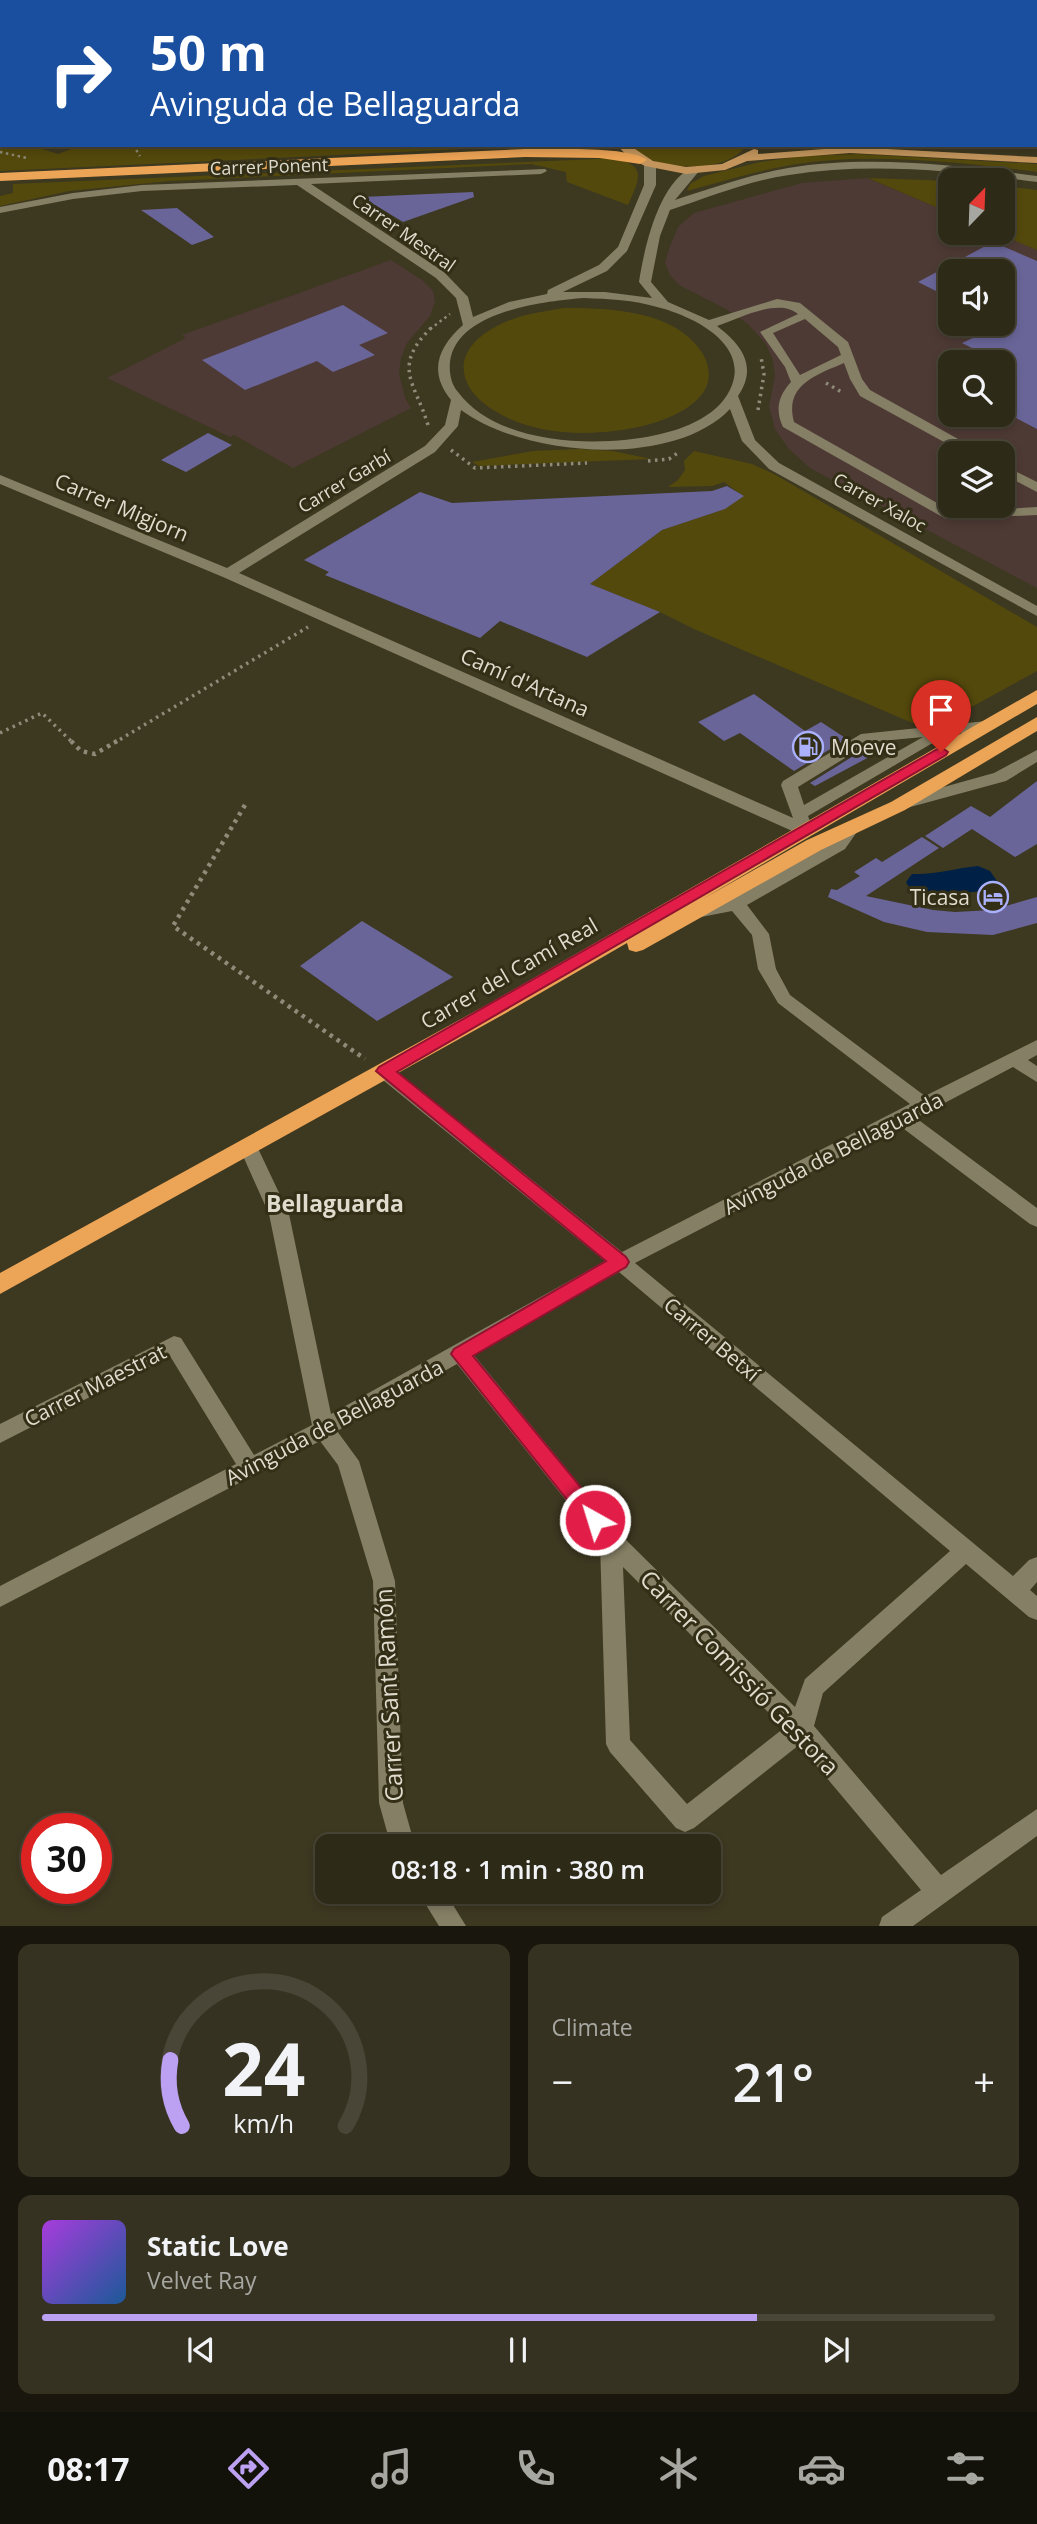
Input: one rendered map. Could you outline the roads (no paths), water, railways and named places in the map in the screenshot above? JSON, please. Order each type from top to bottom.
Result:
[{"type":"highway","points":[[525,153],[560,147]]},
{"type":"highway","points":[[0,177],[525,153],[600,153],[645,162]]},
{"type":"highway","name":"Carrer del Camí Real","points":[[0,1284],[498,1008],[802,822],[986,726],[1037,696]]},
{"type":"highway","points":[[498,1008],[538,998],[562,987],[814,845],[898,806],[1037,723]]},
{"type":"main road","points":[[623,147],[645,162],[694,170],[733,165],[747,158],[850,150],[1037,160]]},
{"type":"main road","points":[[747,158],[755,147]]},
{"type":"main road","points":[[976,147],[1037,151]]},
{"type":"street","points":[[544,297],[603,268],[623,248],[650,185],[645,162]]},
{"type":"street","points":[[667,207],[731,186],[805,169],[938,169],[1037,178]]},
{"type":"street","points":[[663,304],[645,282],[649,251],[678,185],[694,170]]},
{"type":"street","name":"Carrer Ponent","points":[[0,210],[73,196],[142,188],[541,171]]},
{"type":"street","name":"Carrer Mestral","points":[[300,182],[440,275],[462,297],[469,325]]},
{"type":"street","points":[[584,294],[625,296],[663,304],[710,324],[735,347],[743,373],[733,398],[709,420],[671,436],[624,445],[574,445],[526,437],[485,422],[457,401],[445,382],[443,362],[451,342],[469,325],[502,308],[544,297],[584,294]]},
{"type":"street","points":[[710,324],[777,303],[796,306],[844,345],[860,387],[874,400],[951,441]]},
{"type":"street","points":[[796,381],[785,357],[766,332],[807,314]]},
{"type":"street","points":[[849,356],[796,381],[786,401],[788,424],[951,516],[1037,511]]},
{"type":"street","name":"Carrer Xaloc","points":[[733,398],[749,441],[774,466],[1037,612]]},
{"type":"street","name":"Carrer Garbí","points":[[228,574],[430,449],[451,426],[457,401]]},
{"type":"street","points":[[1015,476],[1037,488]]},
{"type":"street","name":"Carrer Migjorn","points":[[0,479],[228,574]]},
{"type":"street","name":"Camí d'Artana","points":[[228,574],[802,822]]},
{"type":"street","points":[[947,729],[802,822],[789,785],[867,737],[947,729],[986,726]]},
{"type":"street","points":[[898,806],[1000,777],[1037,755]]},
{"type":"street","points":[[696,912],[736,904],[839,845],[853,826]]},
{"type":"street","points":[[736,904],[760,934],[766,968],[784,999],[925,1106]]},
{"type":"street","name":"Avinguda de Bellaguarda","points":[[0,1597],[324,1429],[620,1262],[1037,1047]]},
{"type":"street","points":[[1014,1059],[1037,1075]]},
{"type":"street","name":"Carrer Betxí","points":[[384,1071],[620,1262],[1037,1610]]},
{"type":"street","points":[[903,1118],[1037,1219]]},
{"type":"street","points":[[248,1147],[279,1214],[324,1429]]},
{"type":"street","name":"Carrer Maestrat","points":[[0,1434],[174,1344],[250,1468]]},
{"type":"street","name":"Carrer Comissió Gestora","points":[[461,1354],[611,1540],[801,1729],[939,1892]]},
{"type":"street","name":"Carrer Sant Ramón","points":[[324,1429],[348,1461],[384,1581],[391,1803],[400,1834]]},
{"type":"street","points":[[611,1540],[618,1744],[685,1820],[801,1729],[813,1687],[967,1549]]},
{"type":"street","points":[[1014,1591],[1037,1567]]},
{"type":"street","points":[[891,1926],[1037,1821]]},
{"type":"street","points":[[438,1904],[454,1926]]},
{"type":"water","points":[[978,866],[990,871],[997,881],[989,890],[949,895],[910,889],[906,882],[912,874]]},
{"type":"place","name":"Moeve","points":[[808,747]]},
{"type":"place","name":"Ticasa","points":[[993,897]]},
{"type":"district","name":"Bellaguarda","points":[[335,1203]]}]
